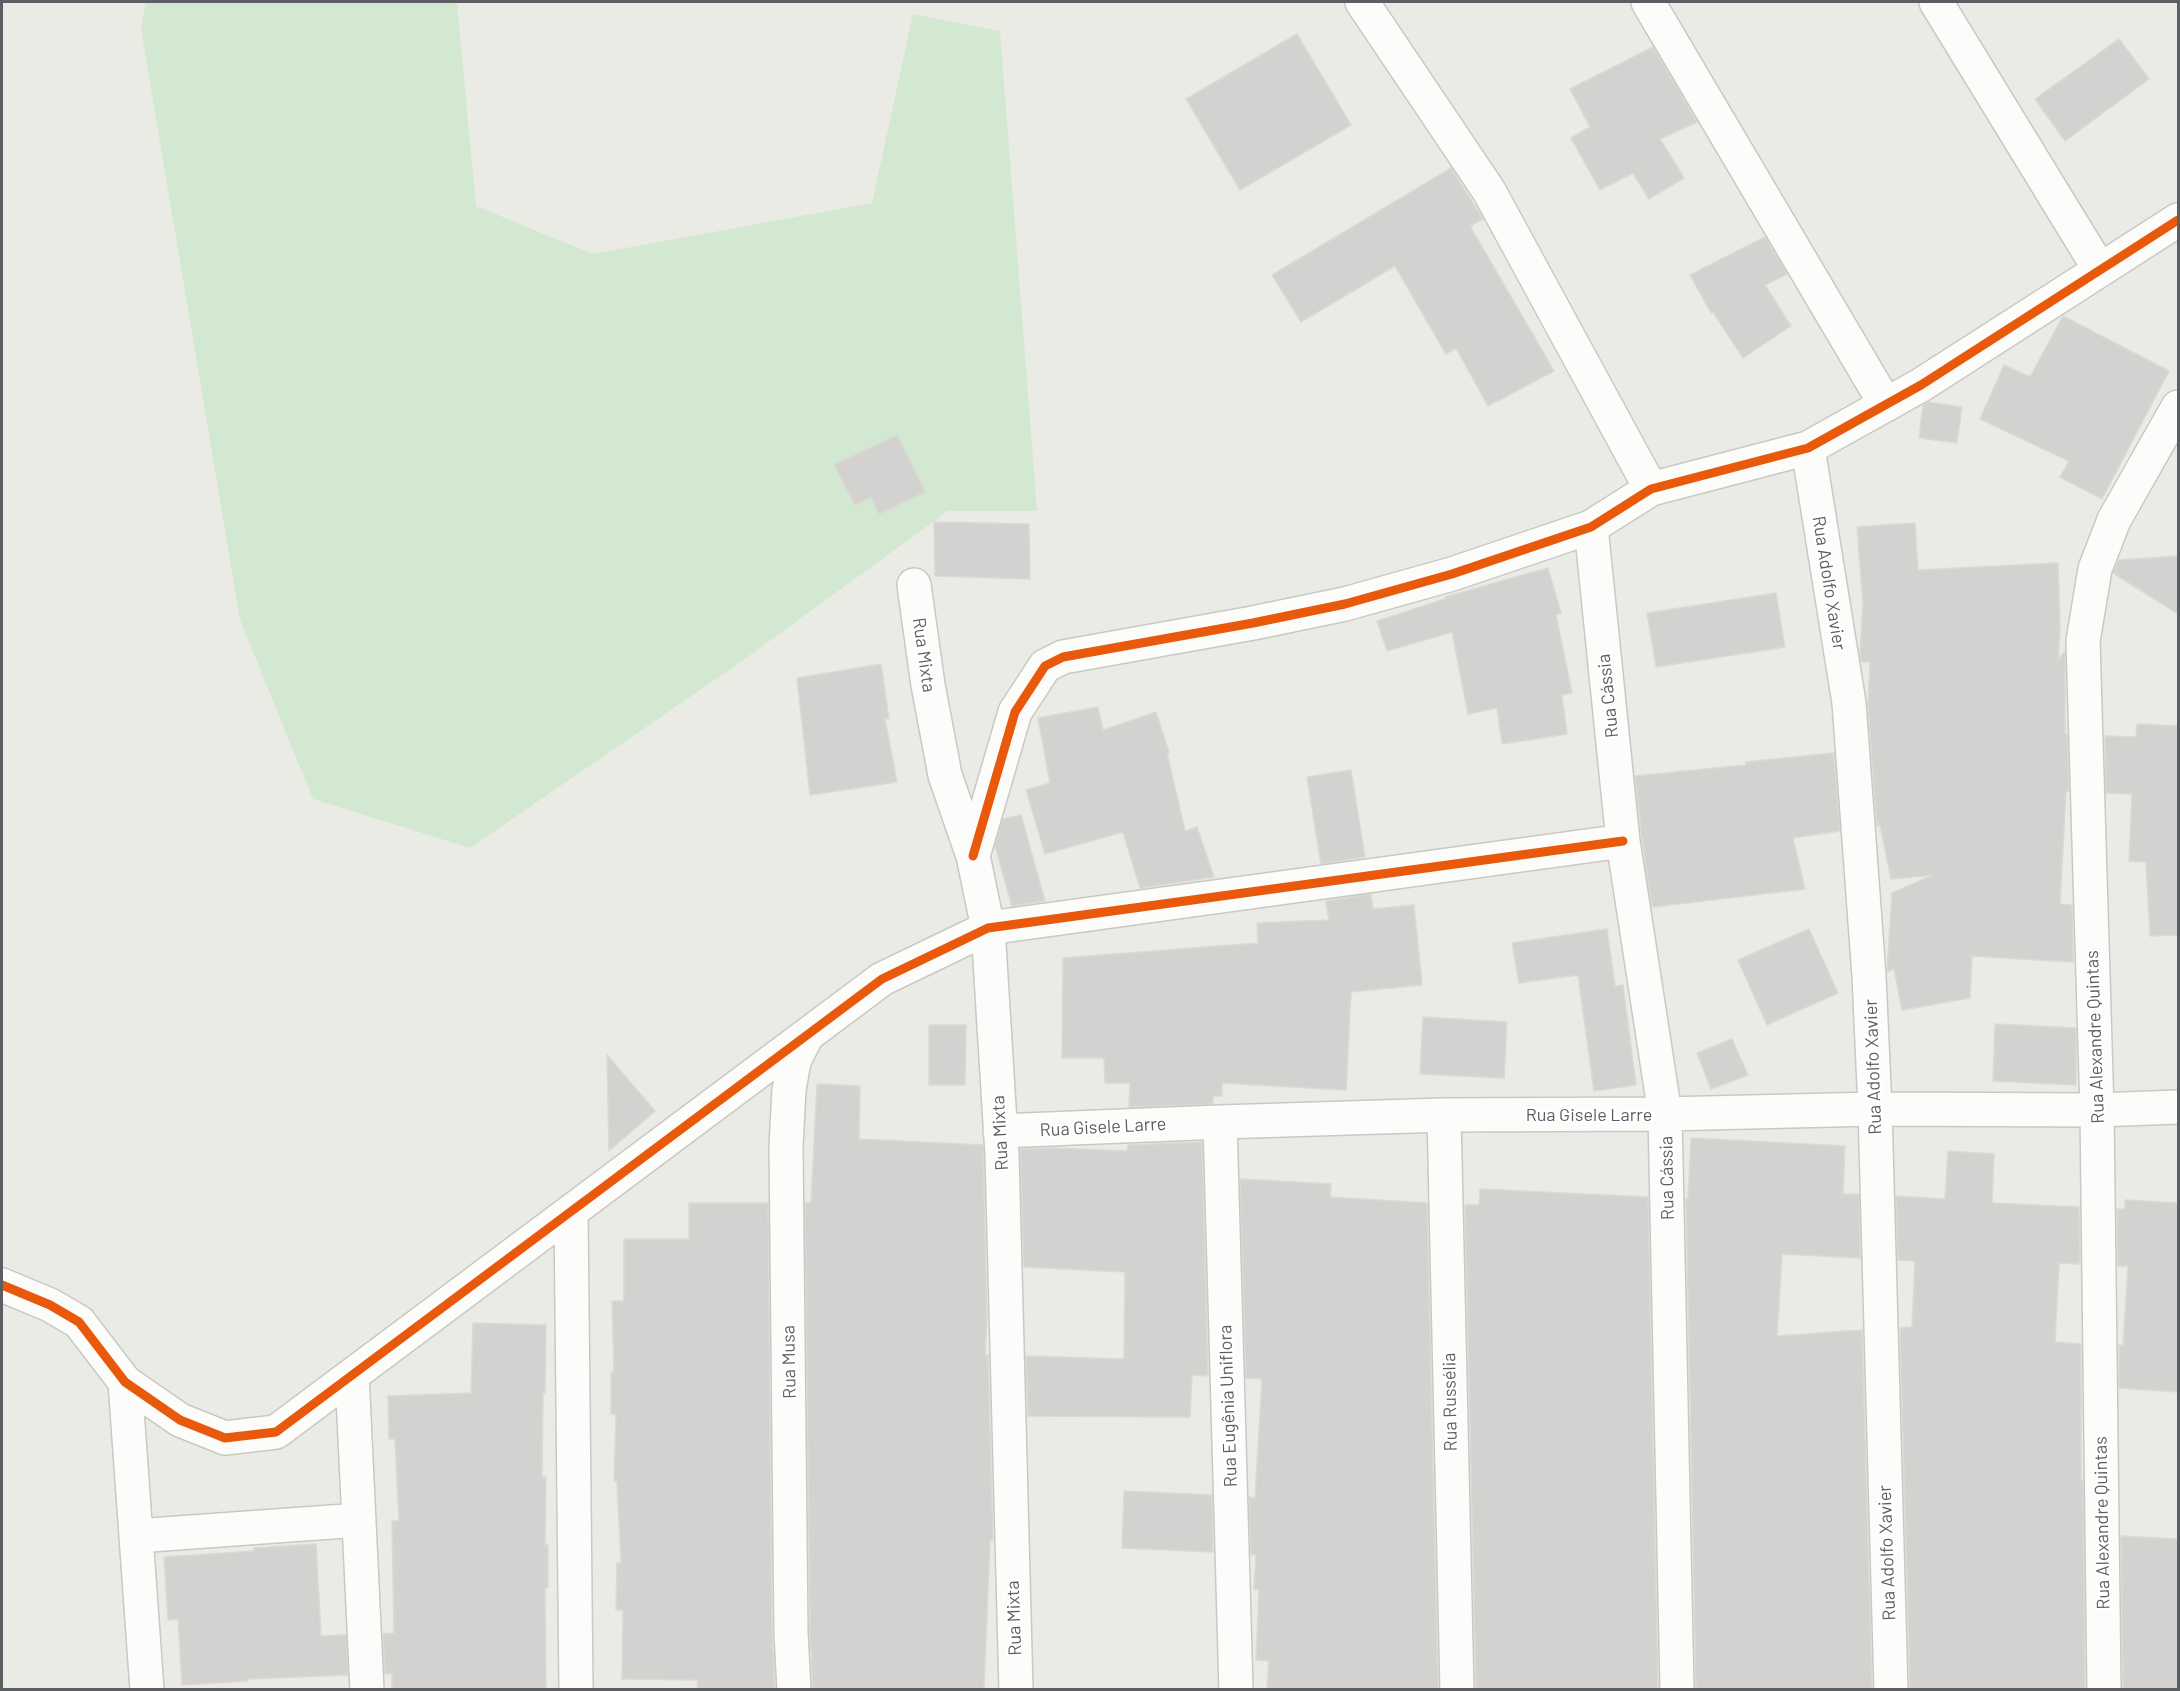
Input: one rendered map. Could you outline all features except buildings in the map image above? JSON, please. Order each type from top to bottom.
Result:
[{"type":"street","points":[[1362,2],[1489,190],[1651,489]]},
{"type":"street","points":[[1648,2],[1886,405]]},
{"type":"street","points":[[1936,2],[2100,270]]},
{"type":"street","points":[[973,856],[1016,712],[1045,666],[1063,657],[1345,604],[1452,574],[1591,527],[1651,489],[1808,448],[1921,385],[2178,220]]},
{"type":"street","name":"Rua Alexandre Quintas","points":[[2104,1689],[2097,1110],[2083,641],[2095,569],[2114,520],[2178,407]]},
{"type":"street","name":"Rua Adolfo Xavier","points":[[1808,448],[1848,703],[1869,976],[1875,1109],[1890,1689]]},
{"type":"street","name":"Rua Cássia","points":[[1591,527],[1623,841],[1665,1114],[1677,1689]]},
{"type":"street","name":"Rua Mixta","points":[[914,585],[928,685],[945,775],[973,856],[988,928],[1000,1131],[1016,1689]]},
{"type":"street","points":[[2,1285],[50,1305],[79,1322],[125,1382],[180,1420],[225,1438],[276,1432],[882,979],[988,928],[1623,841]]},
{"type":"street","name":"Rua Musa","points":[[794,1689],[791,1633],[786,1146],[789,1090],[794,1061],[806,1037]]},
{"type":"street","name":"Rua Gisele Larre","points":[[1000,1131],[1444,1115],[1665,1114],[1875,1109],[2097,1110],[2178,1107]]},
{"type":"street","name":"Rua Russélia","points":[[1444,1115],[1456,1689]]},
{"type":"street","name":"Rua Eugênia Uniflora","points":[[1220,1122],[1236,1689]]},
{"type":"street","points":[[571,1212],[576,1689]]},
{"type":"street","points":[[352,1375],[367,1689]]},
{"type":"street","points":[[125,1382],[147,1689]]},
{"type":"street","points":[[136,1536],[359,1520]]},
{"type":"green space","points":[[146,2],[457,2],[476,206],[593,254],[872,203],[913,14],[1000,31],[1037,511],[948,511],[738,664],[470,848],[313,799],[240,620],[141,29]]},
{"type":"cycle path","points":[[973,856],[1015,712],[1045,666],[1063,657],[1345,604],[1452,574],[1591,527],[1651,489],[1808,448],[1921,385],[2178,220]]},
{"type":"cycle path","points":[[2,1285],[50,1305],[79,1322],[125,1382],[180,1420],[225,1438],[276,1432],[882,979],[988,928],[1623,841]]}]
